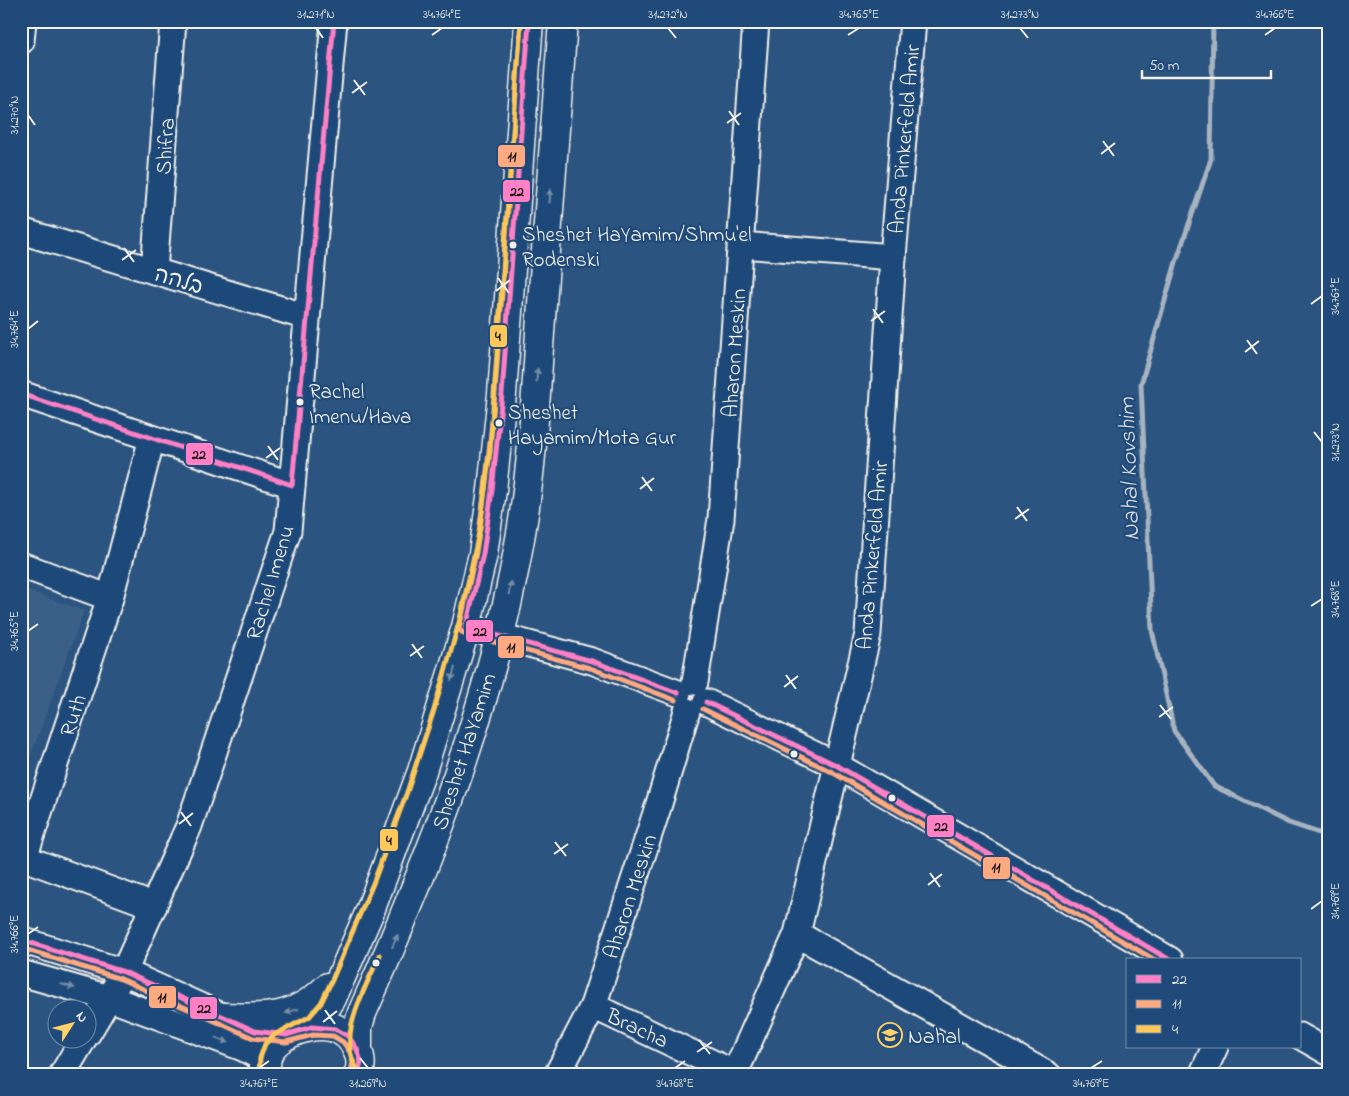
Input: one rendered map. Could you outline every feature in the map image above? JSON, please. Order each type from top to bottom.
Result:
[{"type":"main road","name":"Sheshet HaYamim","points":[[266,1071],[265,1063],[270,1051],[278,1041],[320,1018],[332,998],[370,911],[402,828],[443,708],[466,627],[482,554],[492,490],[502,394],[529,21]]},
{"type":"main road","name":"Sheshet HaYamim","points":[[363,1066],[358,1028],[362,1013],[402,924],[431,849],[478,709],[499,636],[516,561],[526,494],[536,397],[563,21]]},
{"type":"main road","points":[[224,1017],[260,1017],[285,1014],[302,1008],[319,996],[343,972]]},
{"type":"main road","points":[[297,1031],[331,1027],[343,1032],[352,1040],[363,1066]]},
{"type":"street","points":[[21,41],[23,21]]},
{"type":"street","name":"Shifra","points":[[154,271],[173,21]]},
{"type":"street","name":"Rachel Imenu","points":[[98,1016],[124,972],[189,826],[288,531],[334,21]]},
{"type":"street","name":"Aharon Meskin","points":[[557,1075],[593,1006],[691,697],[721,519],[756,21]]},
{"type":"street","name":"Anda Pinkerfeld Amir","points":[[737,1074],[797,934],[868,634],[893,257],[913,21]]},
{"type":"street","name":"בלהה","points":[[21,231],[307,317]]},
{"type":"street","name":"Anda Pinkerfeld Amir","points":[[741,245],[893,257]]},
{"type":"street","points":[[21,394],[292,485]]},
{"type":"street","name":"Ruth","points":[[152,438],[110,598],[24,858],[154,906]]},
{"type":"street","points":[[21,565],[110,598]]},
{"type":"street","points":[[466,627],[592,661],[691,697],[836,765],[1167,958]]},
{"type":"street","points":[[797,934],[1032,1071]]},
{"type":"street","points":[[21,940],[124,972],[255,1031],[274,1034],[297,1031]]},
{"type":"street","points":[[21,973],[109,998],[243,1048],[258,1056],[266,1071]]},
{"type":"street","name":"Bracha","points":[[593,1006],[737,1074]]},
{"type":"street","points":[[1302,1037],[1328,1052]]},
{"type":"street","points":[[62,1075],[78,1048]]},
{"type":"street","points":[[1202,1075],[1215,1048]]},
{"type":"shaded area","points":[[21,588],[84,611],[21,782]]},
{"type":"waterway","name":"Nahal Kovshim","points":[[1213,21],[1211,159],[1176,262],[1141,384],[1152,630],[1174,731],[1214,786],[1289,823],[1328,836]]},
{"type":"transit line","name":"22","points":[[21,394],[292,485],[334,21]]},
{"type":"transit line","name":"11","points":[[521,21],[495,393],[476,553],[459,629],[464,634],[590,668],[675,700]]},
{"type":"transit line","name":"4","points":[[259,1074],[260,1058],[265,1044],[274,1035],[309,1017],[321,1003],[332,980],[374,881],[407,792],[434,710],[460,619],[480,528],[490,451],[521,21]]},
{"type":"transit line","name":"22","points":[[529,21],[502,394],[483,554],[466,627],[592,661],[678,693]]},
{"type":"transit line","name":"22","points":[[706,702],[836,765],[1167,958]]},
{"type":"transit line","name":"11","points":[[703,709],[832,772],[1152,958]]},
{"type":"transit line","name":"22","points":[[21,940],[124,972],[255,1031],[286,1035],[312,1027],[335,1029],[348,1036],[357,1049],[361,1062],[358,1075]]},
{"type":"transit line","name":"11","points":[[21,948],[121,979],[253,1038],[286,1042],[313,1035],[333,1036],[343,1042],[350,1052],[353,1062],[351,1072]]},
{"type":"transit line","name":"4","points":[[362,1075],[353,1062],[350,1048],[350,1032],[360,999],[380,955]]},
{"type":"place","name":"Sheshet HaYamim/Shmu'el Rodenski","points":[[513,245]]},
{"type":"place","name":"Rachel Imenu/Hava","points":[[300,402]]},
{"type":"place","name":"Sheshet Hayamim/Mota Gur","points":[[499,423]]},
{"type":"place","name":"Nahal","points":[[890,1035]]}]
